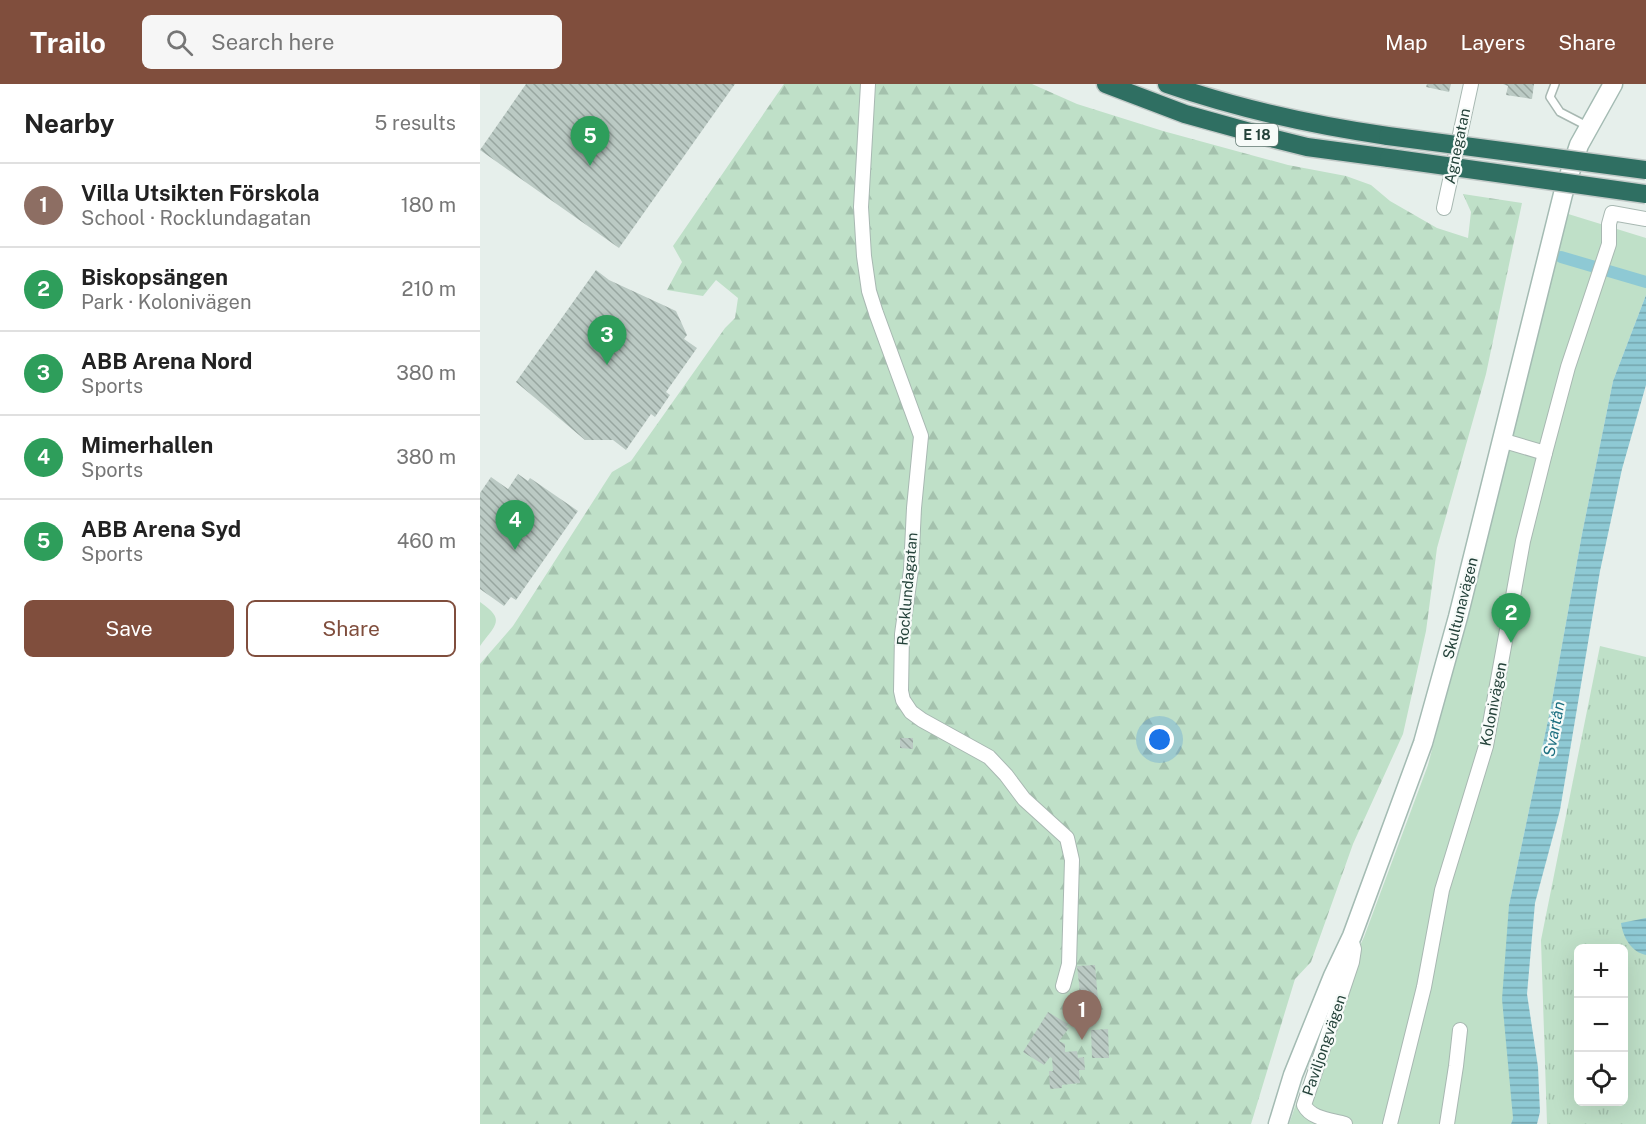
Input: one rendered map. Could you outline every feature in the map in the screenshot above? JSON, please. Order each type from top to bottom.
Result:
[{"type":"highway","name":"E 18","points":[[1106,84],[1185,114],[1307,147],[1646,194]]},
{"type":"highway","name":"E 18","points":[[1167,84],[1226,104],[1281,118],[1388,136],[1646,170]]},
{"type":"street","name":"Rocklundagatan","points":[[868,84],[861,207],[869,291],[921,436],[911,570],[902,634],[901,691],[903,700],[911,712],[989,757],[1006,775],[1024,800],[1067,838],[1072,860],[1069,964],[1063,986]]},
{"type":"street","name":"Agnegatan","points":[[1444,208],[1471,84]]},
{"type":"street","name":"Skultunavägen","points":[[1278,1124],[1293,1075],[1328,987],[1351,939],[1423,743],[1438,692],[1563,194],[1579,145],[1614,84]]},
{"type":"street","name":"Kolonivägen","points":[[1390,1124],[1424,987],[1442,890],[1486,746],[1523,541],[1568,367],[1610,244],[1609,225],[1612,213],[1646,219]]},
{"type":"street","points":[[1501,440],[1545,453]]},
{"type":"street","name":"Paviljongvägen","points":[[1345,1124],[1316,1117],[1307,1111],[1304,1105],[1352,962],[1354,949],[1351,939]]},
{"type":"street","points":[[1446,1124],[1460,1030]]},
{"type":"lane","points":[[1555,84],[1550,97],[1560,112],[1589,127]]},
{"type":"green space","points":[[784,84],[1032,84],[1077,104],[1163,131],[1288,165],[1346,176],[1371,185],[1390,201],[1437,228],[1468,238],[1471,212],[1463,194],[1522,203],[1486,374],[1437,548],[1426,631],[1403,734],[1353,844],[1311,962],[1295,979],[1251,1124],[480,1124],[480,664],[513,626],[612,472],[631,461],[725,328],[735,318],[738,298],[716,280],[703,296],[667,290],[682,262],[673,246]]},
{"type":"green space","points":[[1565,213],[1646,238],[1646,295],[1613,381],[1551,706],[1509,905],[1513,1118],[1511,1124],[1289,1124],[1324,1022],[1364,937],[1428,765]]},
{"type":"green space","points":[[480,602],[493,613],[496,622],[480,646]]},
{"type":"green space","points":[[1600,646],[1646,657],[1646,1124],[1547,1124],[1541,940]]},
{"type":"water","name":"Svartån","points":[[1646,295],[1646,385],[1622,469],[1600,571],[1560,810],[1535,903],[1527,994],[1538,1067],[1540,1112],[1537,1124],[1511,1124],[1513,1118],[1502,999],[1509,905],[1551,706],[1613,381]]},
{"type":"water","points":[[1646,918],[1646,955],[1632,947],[1621,923]]},
{"type":"building","points":[[526,84],[735,84],[619,248],[480,150]]},
{"type":"building","points":[[1427,84],[1451,84],[1449,92],[1426,87]]},
{"type":"building","points":[[1503,84],[1534,84],[1532,99],[1506,95],[1508,86]]},
{"type":"building","points":[[596,270],[609,280],[676,311],[687,335],[684,339],[697,348],[666,392],[670,395],[655,417],[651,414],[626,450],[613,440],[585,440],[516,382]]},
{"type":"building","points":[[518,474],[528,481],[530,478],[578,511],[516,600],[511,597],[504,606],[480,589],[480,493],[491,477],[508,489]]},
{"type":"building","points":[[900,738],[913,738],[913,749],[900,748]]},
{"type":"building","points":[[1095,965],[1098,1000],[1081,1001],[1077,966]]},
{"type":"building","points":[[1048,1012],[1068,1024],[1066,1027],[1069,1028],[1059,1041],[1065,1044],[1065,1052],[1077,1051],[1078,1058],[1084,1057],[1085,1070],[1079,1070],[1080,1083],[1050,1089],[1049,1071],[1053,1071],[1052,1058],[1050,1057],[1044,1065],[1023,1052]]},
{"type":"building","points":[[1108,1029],[1109,1058],[1092,1058],[1091,1030]]},
{"type":"waterway","points":[[1561,257],[1646,282]]},
{"type":"place","name":"ABB Arena Syd","points":[[590,166]]},
{"type":"place","name":"ABB Arena Nord","points":[[607,365]]},
{"type":"place","name":"Mimerhallen","points":[[515,550]]},
{"type":"place","name":"Biskopsängen","points":[[1511,643]]},
{"type":"place","name":"Villa Utsikten Förskola","points":[[1082,1040]]}]
